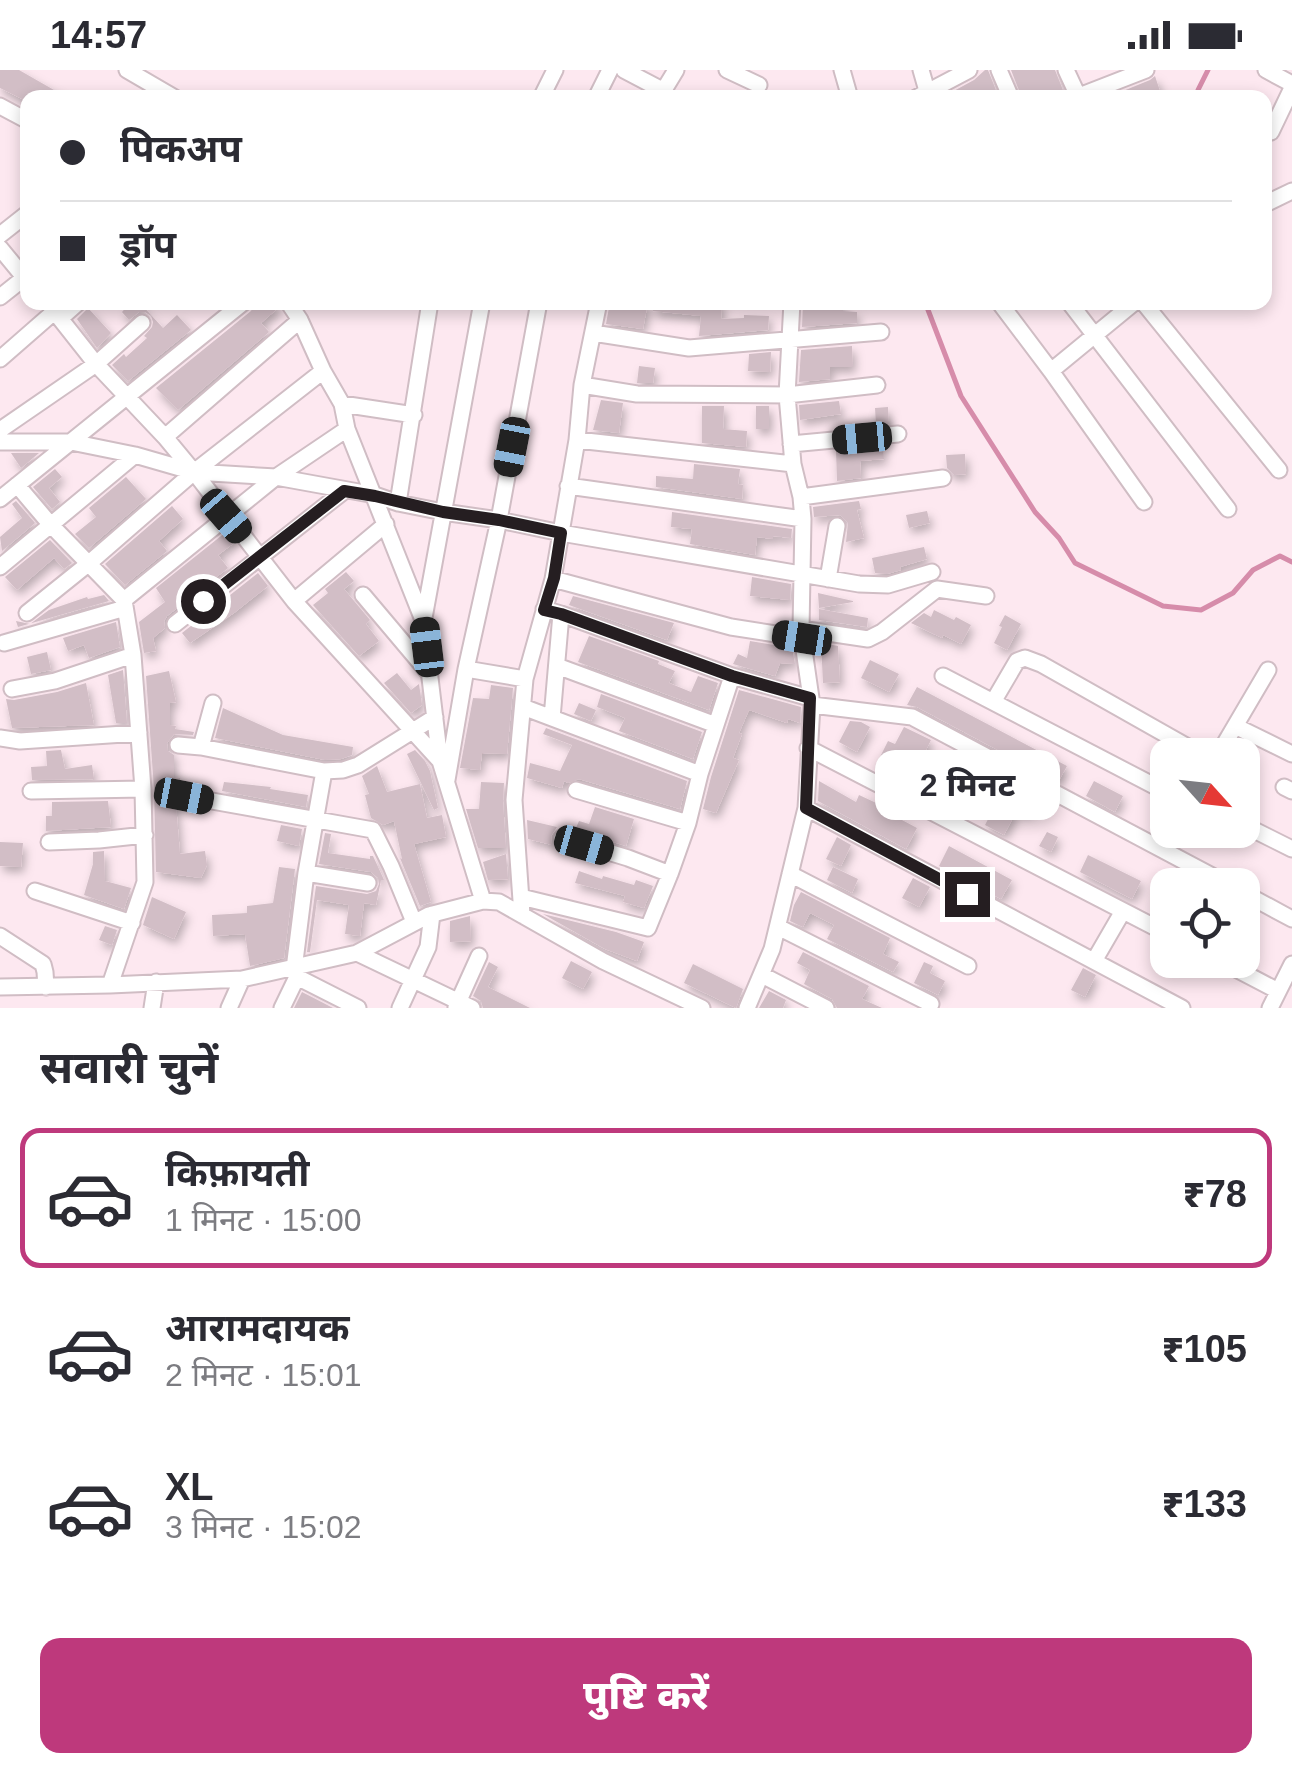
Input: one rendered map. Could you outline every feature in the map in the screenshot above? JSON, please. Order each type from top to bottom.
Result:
[{"type":"street","points":[[127,70],[161,90]]},
{"type":"street","points":[[624,70],[654,90]]},
{"type":"street","points":[[727,70],[759,85]]},
{"type":"street","points":[[934,90],[969,70]]},
{"type":"street","points":[[1096,90],[1146,70]]},
{"type":"street","points":[[1266,70],[1292,86],[1272,132]]},
{"type":"street","points":[[0,235],[20,219]]},
{"type":"street","points":[[0,248],[20,273]]},
{"type":"street","points":[[0,499],[234,310]]},
{"type":"street","points":[[293,310],[342,404],[348,429],[424,620],[440,762],[482,901]]},
{"type":"street","points":[[398,503],[429,310]]},
{"type":"street","points":[[424,620],[481,310]]},
{"type":"street","points":[[446,783],[538,310]]},
{"type":"street","points":[[522,915],[514,800],[525,678],[554,578],[582,385],[597,310]]},
{"type":"street","points":[[746,1008],[772,949],[806,808],[811,702],[802,634],[803,519],[787,395],[792,310]]},
{"type":"street","points":[[1005,310],[1144,502]]},
{"type":"street","points":[[1076,310],[1228,509]]},
{"type":"street","points":[[1052,371],[1125,310]]},
{"type":"street","points":[[1149,310],[1279,470]]},
{"type":"street","points":[[0,359],[54,311],[96,364],[194,472],[294,601],[440,762]]},
{"type":"street","points":[[164,437],[300,320]]},
{"type":"street","points":[[0,430],[96,364],[142,323]]},
{"type":"street","points":[[593,333],[690,348],[881,332]]},
{"type":"street","points":[[26,613],[194,472],[323,371]]},
{"type":"street","points":[[582,385],[637,394],[787,395],[876,384]]},
{"type":"street","points":[[342,404],[414,415]]},
{"type":"street","points":[[4,643],[125,604],[226,516],[348,429]]},
{"type":"street","points":[[791,444],[898,434]]},
{"type":"street","points":[[577,440],[793,464]]},
{"type":"street","points":[[0,442],[71,442],[194,472],[276,477],[443,512],[872,586],[932,572]]},
{"type":"street","points":[[0,567],[135,455]]},
{"type":"street","points":[[801,497],[944,478]]},
{"type":"street","points":[[17,485],[125,604],[144,789],[146,882],[110,985]]},
{"type":"street","points":[[568,486],[803,519]]},
{"type":"street","points":[[174,624],[344,491]]},
{"type":"street","points":[[294,601],[386,524]]},
{"type":"street","points":[[828,579],[838,526]]},
{"type":"street","points":[[554,578],[730,627],[868,639],[937,589],[986,596]]},
{"type":"street","points":[[363,595],[430,674]]},
{"type":"street","points":[[544,610],[811,702],[912,717],[1196,868]]},
{"type":"street","points":[[552,718],[561,614]]},
{"type":"street","points":[[8,686],[55,681],[133,655]]},
{"type":"street","points":[[993,702],[1017,660],[1025,658],[1172,738]]},
{"type":"street","points":[[557,666],[716,725]]},
{"type":"street","points":[[466,669],[525,678]]},
{"type":"street","points":[[1228,738],[1268,670]]},
{"type":"street","points":[[521,896],[648,928],[688,824],[732,676]]},
{"type":"street","points":[[944,676],[1150,784]]},
{"type":"street","points":[[200,747],[213,704]]},
{"type":"street","points":[[524,707],[700,774]]},
{"type":"street","points":[[178,745],[324,771],[343,770],[358,765],[435,717]]},
{"type":"street","points":[[1235,726],[1292,754]]},
{"type":"street","points":[[0,738],[20,741],[139,733]]},
{"type":"street","points":[[808,748],[1150,925]]},
{"type":"street","points":[[282,1008],[295,973],[306,872],[324,771]]},
{"type":"street","points":[[31,791],[144,789]]},
{"type":"street","points":[[576,790],[688,824]]},
{"type":"street","points":[[184,796],[373,830],[414,922]]},
{"type":"street","points":[[806,808],[1182,1008]]},
{"type":"street","points":[[1260,833],[1292,849]]},
{"type":"street","points":[[49,842],[145,835]]},
{"type":"street","points":[[562,838],[670,874]]},
{"type":"street","points":[[306,872],[368,883]]},
{"type":"street","points":[[790,874],[968,966]]},
{"type":"street","points":[[34,892],[132,923]]},
{"type":"street","points":[[0,986],[110,985],[295,973],[356,953],[432,914],[482,901],[499,902],[603,961],[702,1008]]},
{"type":"street","points":[[1260,901],[1292,918]]},
{"type":"street","points":[[1094,961],[1123,911]]},
{"type":"street","points":[[400,1008],[428,946],[432,914]]},
{"type":"street","points":[[778,927],[931,1004]]},
{"type":"street","points":[[0,936],[42,964],[46,987]]},
{"type":"street","points":[[356,953],[462,1006],[479,956]]},
{"type":"street","points":[[1270,1008],[1292,964]]},
{"type":"street","points":[[295,973],[358,1008]]},
{"type":"street","points":[[762,974],[826,1008]]},
{"type":"street","points":[[1253,978],[1278,991]]},
{"type":"street","points":[[229,1008],[242,979]]},
{"type":"street","points":[[152,1008],[156,982]]},
{"type":"street","points":[[660,1008],[668,990]]},
{"type":"building","points":[[0,70],[19,70],[54,90],[20,90],[20,98],[0,88]]},
{"type":"building","points":[[988,70],[996,90],[956,90]]},
{"type":"building","points":[[1011,70],[1055,70],[1063,90],[1042,90],[1019,90]]},
{"type":"building","points":[[1155,76],[1160,90],[1126,90]]},
{"type":"building","points":[[90,310],[111,333],[97,348],[77,319]]},
{"type":"building","points":[[146,310],[163,328],[177,315],[191,330],[128,381],[112,365],[147,338],[144,336],[153,322],[145,312],[129,320],[122,312]]},
{"type":"building","points":[[276,310],[261,323],[269,332],[178,410],[156,388],[251,311]]},
{"type":"building","points":[[609,310],[647,310],[643,329],[606,324]]},
{"type":"building","points":[[722,310],[721,319],[769,316],[768,330],[699,336],[701,316],[653,311]]},
{"type":"building","points":[[803,310],[857,312],[857,323],[802,327]]},
{"type":"building","points":[[852,346],[853,367],[830,367],[830,379],[799,382],[801,350]]},
{"type":"building","points":[[771,352],[770,372],[748,371],[749,354]]},
{"type":"building","points":[[639,366],[655,368],[653,383],[637,383]]},
{"type":"building","points":[[601,400],[623,403],[619,433],[593,430]]},
{"type":"building","points":[[839,401],[841,414],[800,420],[799,405]]},
{"type":"building","points":[[702,406],[724,406],[723,429],[747,431],[746,447],[702,443]]},
{"type":"building","points":[[756,406],[769,406],[769,429],[756,429]]},
{"type":"building","points":[[888,407],[889,424],[876,425],[875,408]]},
{"type":"building","points":[[883,447],[884,459],[860,461],[861,478],[837,481],[836,451]]},
{"type":"building","points":[[11,453],[39,453],[21,468]]},
{"type":"building","points":[[965,454],[966,474],[954,475],[947,468],[946,455]]},
{"type":"building","points":[[694,464],[740,469],[742,499],[656,487],[656,476],[693,479]]},
{"type":"building","points":[[55,469],[62,477],[49,488],[60,502],[52,509],[33,487]]},
{"type":"building","points":[[126,477],[146,499],[89,548],[75,534],[96,517],[89,508]]},
{"type":"building","points":[[16,501],[35,523],[2,551],[0,537],[22,518],[12,504]]},
{"type":"building","points":[[859,501],[861,509],[857,510],[864,538],[846,542],[848,523],[840,515],[814,517],[813,507]]},
{"type":"building","points":[[172,506],[183,519],[159,541],[167,551],[125,585],[105,564]]},
{"type":"building","points":[[927,511],[930,523],[909,528],[906,515]]},
{"type":"building","points":[[672,512],[792,529],[791,538],[757,537],[755,555],[690,544],[692,529],[671,527]]},
{"type":"building","points":[[226,532],[234,543],[218,555],[228,568],[167,616],[165,628],[153,638],[156,651],[144,653],[139,622],[165,602],[156,588]]},
{"type":"building","points":[[50,540],[72,563],[64,569],[54,558],[17,590],[5,577]]},
{"type":"building","points":[[924,547],[927,559],[887,574],[875,573],[872,558]]},
{"type":"building","points":[[346,572],[354,581],[344,589],[370,620],[366,624],[379,641],[359,656],[313,605]]},
{"type":"building","points":[[258,573],[268,586],[190,643],[182,633]]},
{"type":"building","points":[[752,577],[791,584],[790,600],[750,596]]},
{"type":"building","points":[[818,593],[853,601],[853,602],[819,608]]},
{"type":"building","points":[[104,595],[109,601],[31,623],[49,610],[87,597]]},
{"type":"building","points":[[573,596],[674,623],[667,640],[569,605]]},
{"type":"building","points":[[819,609],[868,618],[867,627],[819,620]]},
{"type":"building","points":[[934,610],[971,625],[961,644],[911,623],[924,613],[931,617]]},
{"type":"building","points":[[1005,615],[1021,624],[1007,650],[994,643]]},
{"type":"building","points":[[116,622],[120,647],[89,658],[84,645],[68,651],[63,638]]},
{"type":"building","points":[[589,636],[659,661],[658,664],[675,671],[669,683],[691,692],[698,676],[718,683],[709,710],[578,662]]},
{"type":"building","points":[[750,641],[792,648],[795,664],[780,663],[775,676],[733,664],[738,654],[747,658]]},
{"type":"building","points":[[821,643],[838,646],[840,682],[823,683]]},
{"type":"building","points":[[47,652],[51,670],[31,674],[27,657]]},
{"type":"building","points":[[870,660],[899,674],[889,692],[861,678]]},
{"type":"building","points":[[123,670],[127,723],[116,723],[108,675]]},
{"type":"building","points":[[169,671],[176,702],[170,703],[170,725],[194,732],[174,734],[167,743],[168,751],[174,755],[174,778],[180,778],[180,786],[173,795],[180,854],[205,851],[207,865],[201,878],[156,872],[146,676]]},
{"type":"building","points":[[397,673],[411,690],[419,684],[422,705],[411,713],[384,683]]},
{"type":"building","points":[[86,683],[94,725],[12,728],[6,699],[57,692]]},
{"type":"building","points":[[491,685],[513,688],[507,754],[482,753],[480,770],[460,768],[473,698],[489,699]]},
{"type":"building","points":[[917,687],[1067,766],[1058,782],[907,705]]},
{"type":"building","points":[[739,690],[801,707],[800,723],[788,719],[787,723],[749,710],[733,758],[739,760],[716,813],[703,809]]},
{"type":"building","points":[[601,694],[702,732],[693,759],[619,731],[625,718],[597,707]]},
{"type":"building","points":[[579,703],[596,710],[591,721],[574,714]]},
{"type":"building","points":[[223,708],[283,735],[353,747],[352,755],[325,760],[215,738]]},
{"type":"building","points":[[850,721],[870,727],[857,752],[839,742]]},
{"type":"building","points":[[904,727],[931,740],[924,754],[974,781],[961,806],[876,765],[888,741],[895,744]]},
{"type":"building","points":[[546,728],[687,781],[680,809],[579,779],[564,781],[562,788],[527,778],[530,763],[560,771],[572,745],[543,734]]},
{"type":"building","points":[[61,750],[65,769],[92,765],[94,779],[32,780],[31,767],[47,766],[46,751]]},
{"type":"building","points":[[415,750],[430,771],[438,808],[434,810],[407,754]]},
{"type":"building","points":[[377,766],[387,792],[420,784],[427,818],[442,815],[446,837],[414,844],[431,902],[420,906],[400,858],[394,821],[383,825],[371,818],[365,795],[369,794],[362,776]]},
{"type":"building","points":[[819,781],[856,802],[859,795],[887,808],[885,811],[917,828],[906,849],[818,801]]},
{"type":"building","points":[[1094,781],[1123,796],[1115,812],[1086,796]]},
{"type":"building","points":[[224,782],[308,795],[306,807],[222,791]]},
{"type":"building","points":[[481,782],[504,783],[506,848],[478,848],[466,809],[479,809]]},
{"type":"building","points":[[1026,790],[1036,796],[1027,814],[1016,808]]},
{"type":"building","points":[[998,800],[1017,810],[1004,835],[985,825]]},
{"type":"building","points":[[108,801],[111,827],[46,831],[46,816],[52,816],[52,802]]},
{"type":"building","points":[[595,807],[634,819],[626,846],[575,830],[579,821],[589,824]]},
{"type":"building","points":[[527,820],[557,827],[551,836],[552,845],[528,839]]},
{"type":"building","points":[[281,825],[302,829],[299,846],[277,841]]},
{"type":"building","points":[[1047,832],[1058,837],[1051,852],[1039,846]]},
{"type":"building","points":[[325,833],[331,834],[328,853],[370,859],[373,856],[384,880],[376,905],[364,903],[360,936],[345,934],[349,905],[317,900],[307,952],[316,886],[367,894],[376,891],[379,884],[371,872],[319,864]]},
{"type":"building","points":[[837,837],[851,845],[841,866],[826,859]]},
{"type":"building","points":[[0,842],[23,843],[21,867],[0,866]]},
{"type":"building","points":[[949,846],[1012,880],[1001,899],[939,866]]},
{"type":"building","points":[[104,851],[105,881],[131,888],[124,909],[84,895],[93,852]]},
{"type":"building","points":[[506,854],[508,879],[488,880],[483,862]]},
{"type":"building","points":[[1088,855],[1141,881],[1132,899],[1080,872]]},
{"type":"building","points":[[279,867],[295,869],[284,958],[250,966],[245,934],[213,936],[212,915],[247,913],[247,906],[273,903]]},
{"type":"building","points":[[833,867],[858,879],[852,893],[827,880]]},
{"type":"building","points":[[579,871],[602,879],[603,876],[634,885],[636,880],[653,886],[644,908],[623,902],[625,896],[575,883]]},
{"type":"building","points":[[913,878],[930,887],[919,907],[902,898]]},
{"type":"building","points":[[801,892],[890,938],[883,954],[899,962],[893,972],[827,939],[834,925],[810,913],[803,927],[790,921]]},
{"type":"building","points":[[152,897],[186,912],[174,939],[143,925]]},
{"type":"building","points":[[543,914],[644,942],[637,961],[605,949]]},
{"type":"building","points":[[470,916],[471,941],[450,942],[450,921]]},
{"type":"building","points":[[105,926],[117,930],[112,945],[99,940]]},
{"type":"building","points":[[803,952],[869,986],[862,999],[882,1008],[837,1008],[832,999],[804,984],[810,970],[797,963]]},
{"type":"building","points":[[571,961],[592,972],[583,989],[562,978]]},
{"type":"building","points":[[489,962],[498,967],[488,987],[530,1008],[483,1008],[473,996]]},
{"type":"building","points":[[924,962],[933,966],[930,973],[945,981],[938,995],[914,983]]},
{"type":"building","points":[[693,964],[743,989],[736,1008],[684,983]]},
{"type":"building","points":[[1083,968],[1096,975],[1085,997],[1071,990]]},
{"type":"building","points":[[769,991],[786,1000],[783,1008],[759,1008]]},
{"type":"building","points":[[302,992],[333,1008],[294,1008]]},
{"type":"waterway","points":[[1198,90],[1208,70]]},
{"type":"waterway","points":[[928,310],[961,396],[1035,512],[1075,563],[1163,606],[1201,610],[1233,593],[1253,570],[1280,556],[1292,562]]},
{"type":"route","points":[[203,601],[344,491],[561,533],[544,610],[732,676],[810,698],[806,808],[967,894]]}]
